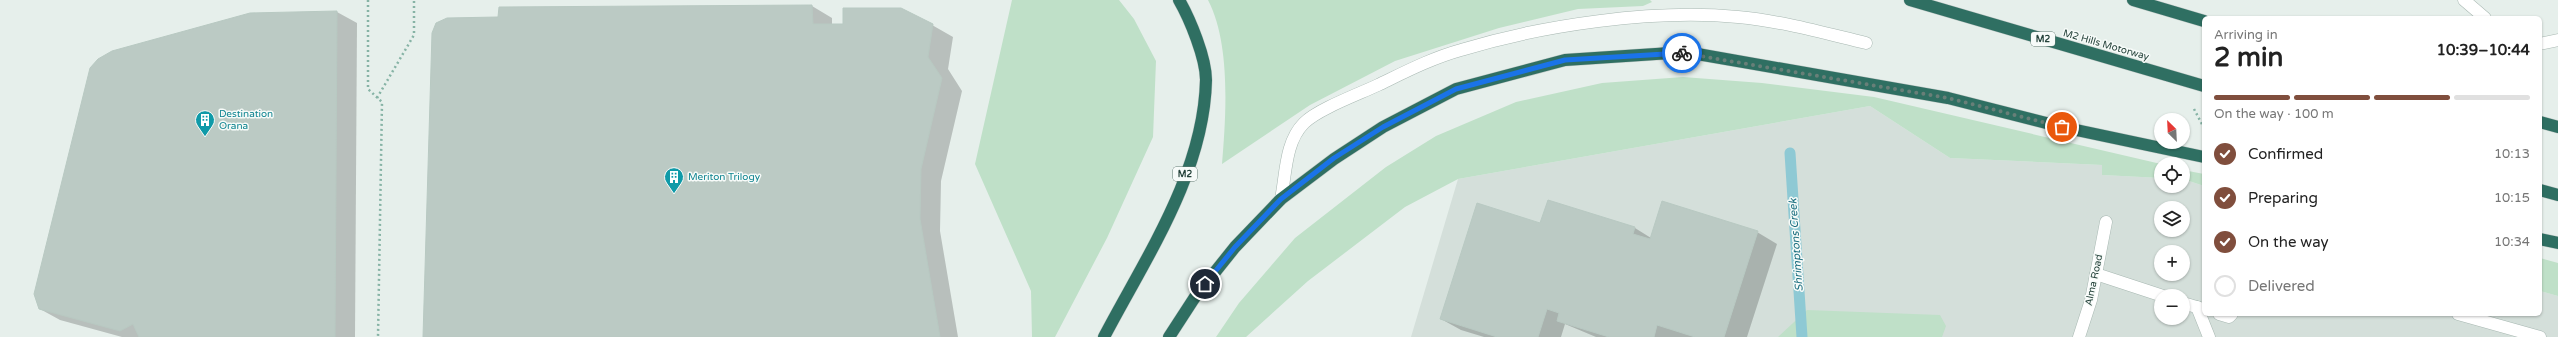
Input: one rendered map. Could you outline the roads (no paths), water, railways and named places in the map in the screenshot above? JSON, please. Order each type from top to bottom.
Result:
[{"type":"highway","name":"M2","points":[[1104,337],[1176,200],[1198,138],[1206,79],[1193,24],[1179,0]]},
{"type":"highway","name":"M2 Hills Motorway","points":[[1910,0],[2202,85]]},
{"type":"highway","points":[[2133,0],[2202,20]]},
{"type":"highway","points":[[1169,337],[1195,297],[1235,247],[1281,199],[1334,158],[1383,127],[1456,89],[1565,60],[1686,52],[1948,98],[2062,127],[2202,157]]},
{"type":"highway","points":[[2542,123],[2558,127]]},
{"type":"highway","points":[[2542,191],[2558,195]]},
{"type":"highway","points":[[2542,239],[2558,243]]},
{"type":"street","points":[[2464,0],[2483,16]]},
{"type":"street","points":[[1281,199],[1291,141],[1304,123],[1326,110],[1408,71],[1460,50],[1553,28],[1615,20],[1684,16],[1738,17],[1790,25],[1866,43]]},
{"type":"street","points":[[2542,44],[2558,40]]},
{"type":"street","name":"Alma Road","points":[[2080,337],[2096,274],[2106,222]]},
{"type":"street","points":[[2096,274],[2154,293]]},
{"type":"street","points":[[2190,305],[2200,308]]},
{"type":"street","points":[[2202,316],[2209,337]]},
{"type":"street","points":[[2465,316],[2540,337]]},
{"type":"waterway","name":"Shrimptons Creek","points":[[1790,153],[1802,337]]},
{"type":"place","name":"Destination Orana","points":[[205,137]]},
{"type":"place","name":"Meriton Trilogy","points":[[674,194]]}]
